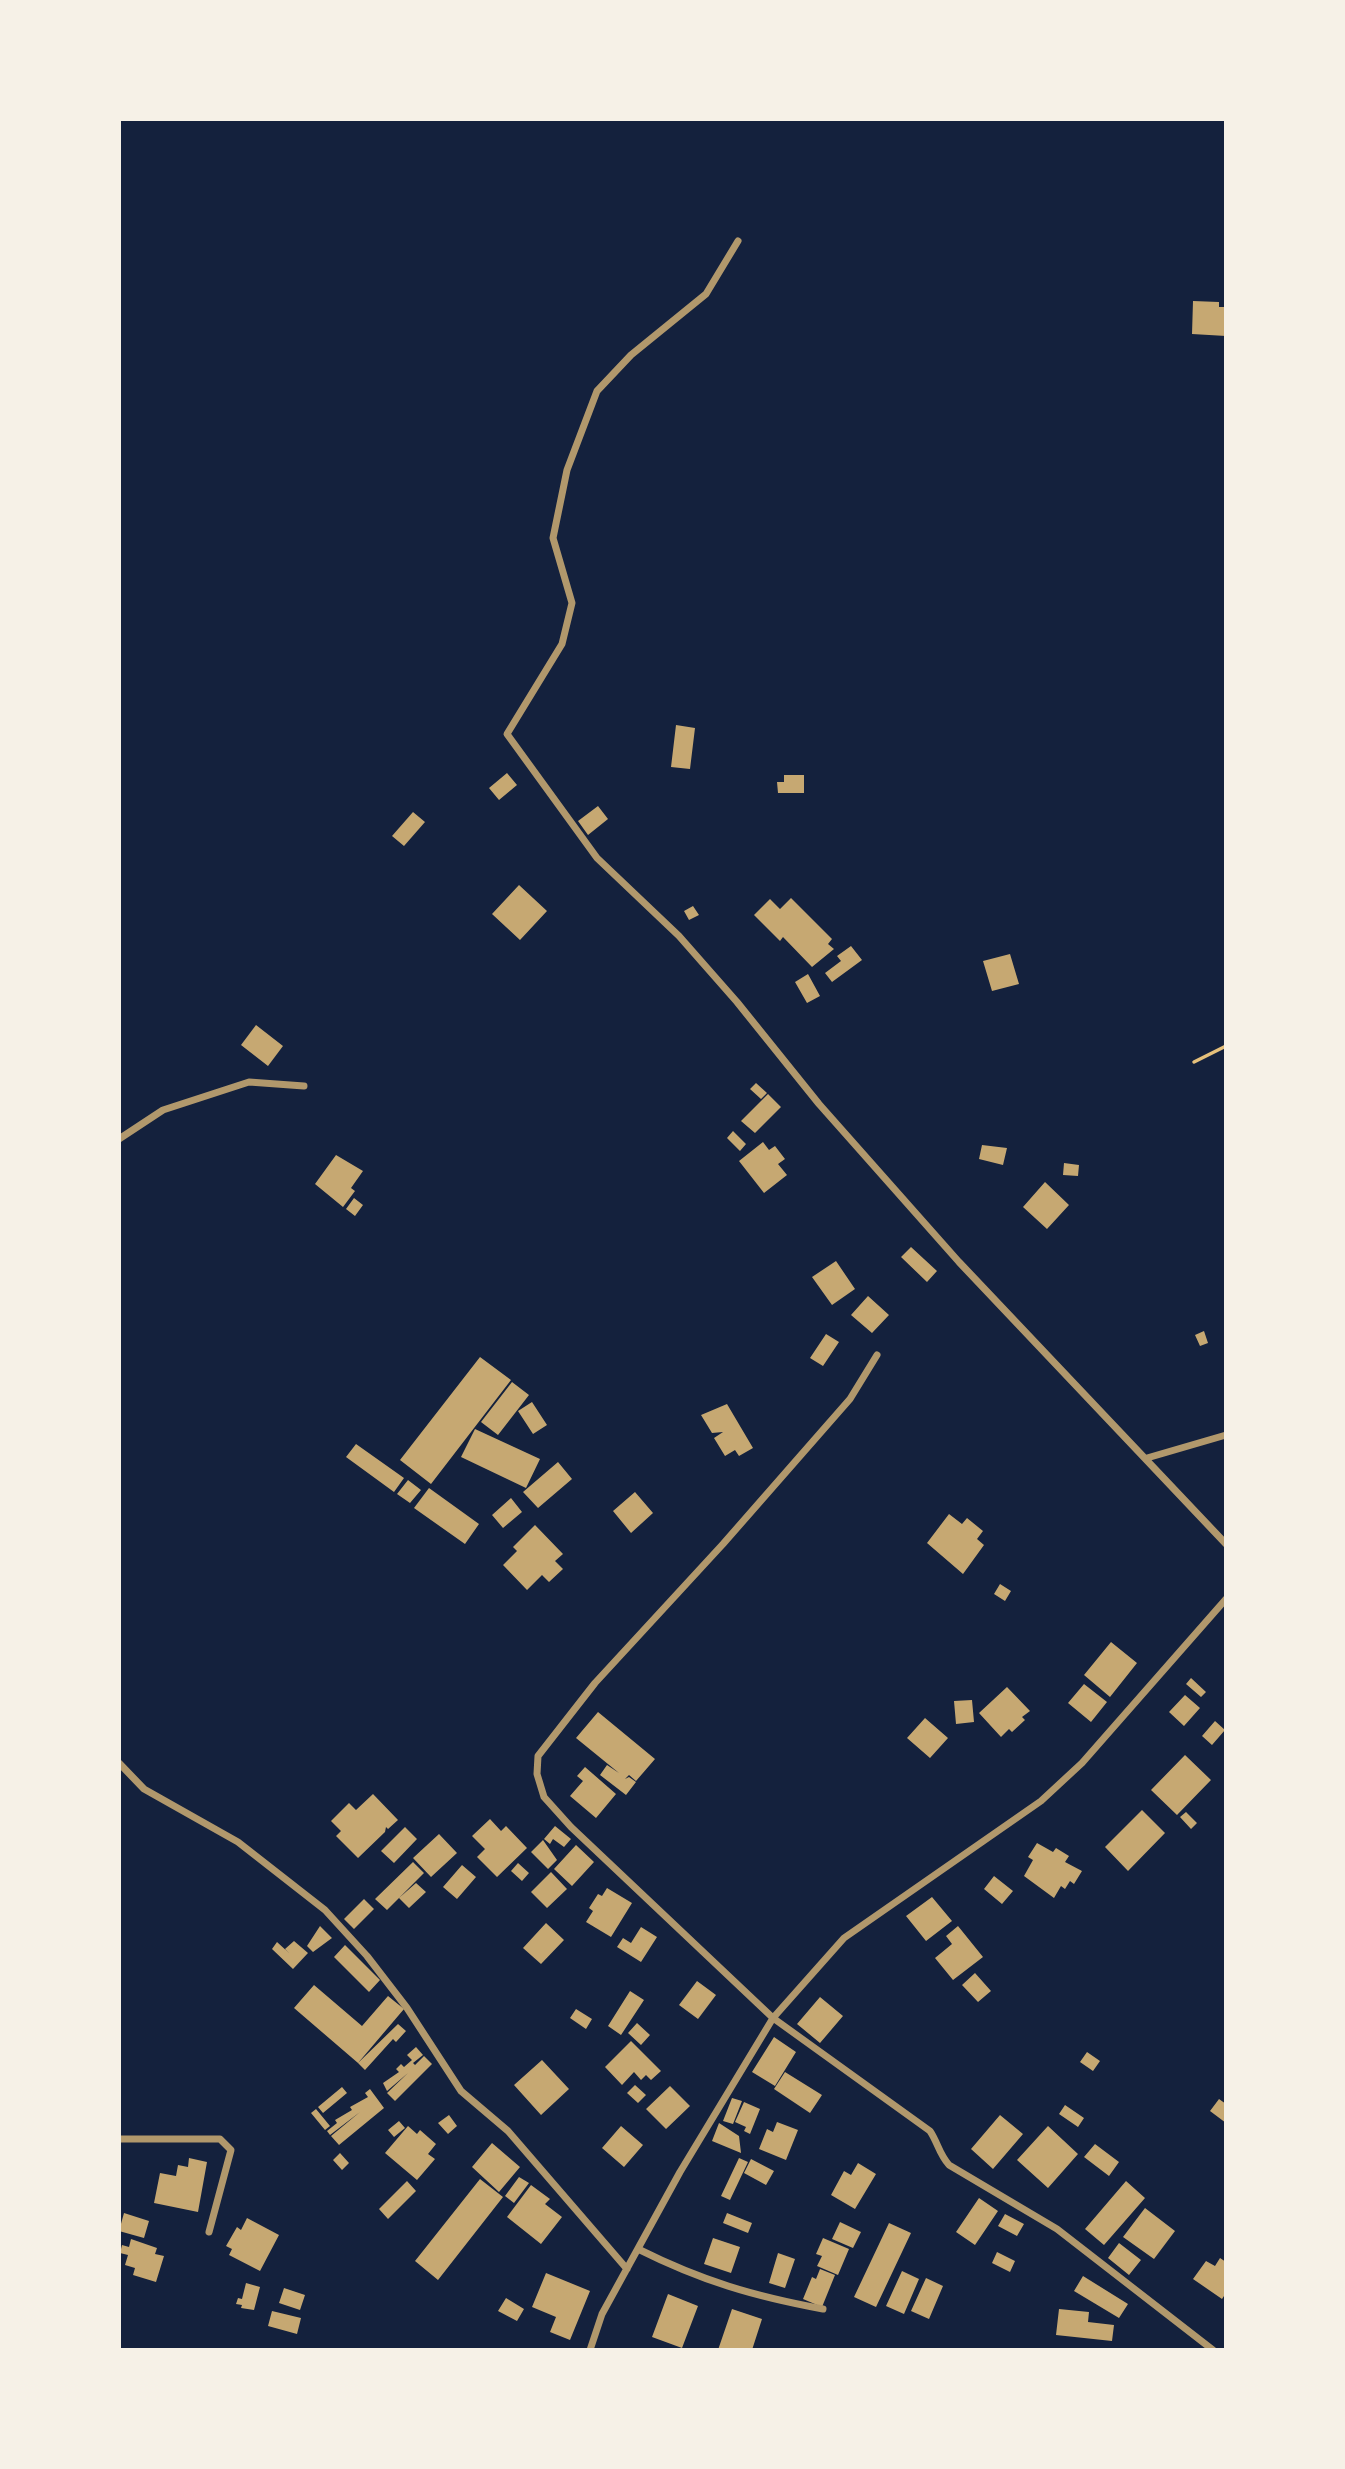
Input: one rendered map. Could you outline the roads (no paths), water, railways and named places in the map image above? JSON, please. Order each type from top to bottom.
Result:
[{"type":"street","points":[[738,242],[706,294],[631,355],[597,390],[567,470],[553,538],[572,603],[562,644],[507,734],[597,858],[679,936],[737,1002],[819,1104],[959,1262],[1226,1544]]},
{"type":"street","points":[[119,1139],[163,1110],[249,1082],[304,1086]]},
{"type":"street","points":[[877,1355],[850,1399],[723,1544],[595,1683],[538,1756],[536,1765],[544,1797],[551,1807],[773,2018],[921,2124],[936,2141],[939,2155],[949,2165],[1057,2229],[1213,2350]]},
{"type":"street","points":[[1147,1458],[1226,1435]]},
{"type":"street","points":[[590,2350],[601,2314],[773,2018],[844,1938],[1041,1801],[1082,1763],[1226,1599]]},
{"type":"street","points":[[119,1763],[144,1789],[238,1842],[325,1910],[375,1966],[461,2091],[508,2130],[627,2269]]},
{"type":"street","points":[[119,2139],[220,2139],[231,2150],[208,2232]]},
{"type":"street","points":[[638,2249],[693,2276],[756,2297],[823,2309]]}]
